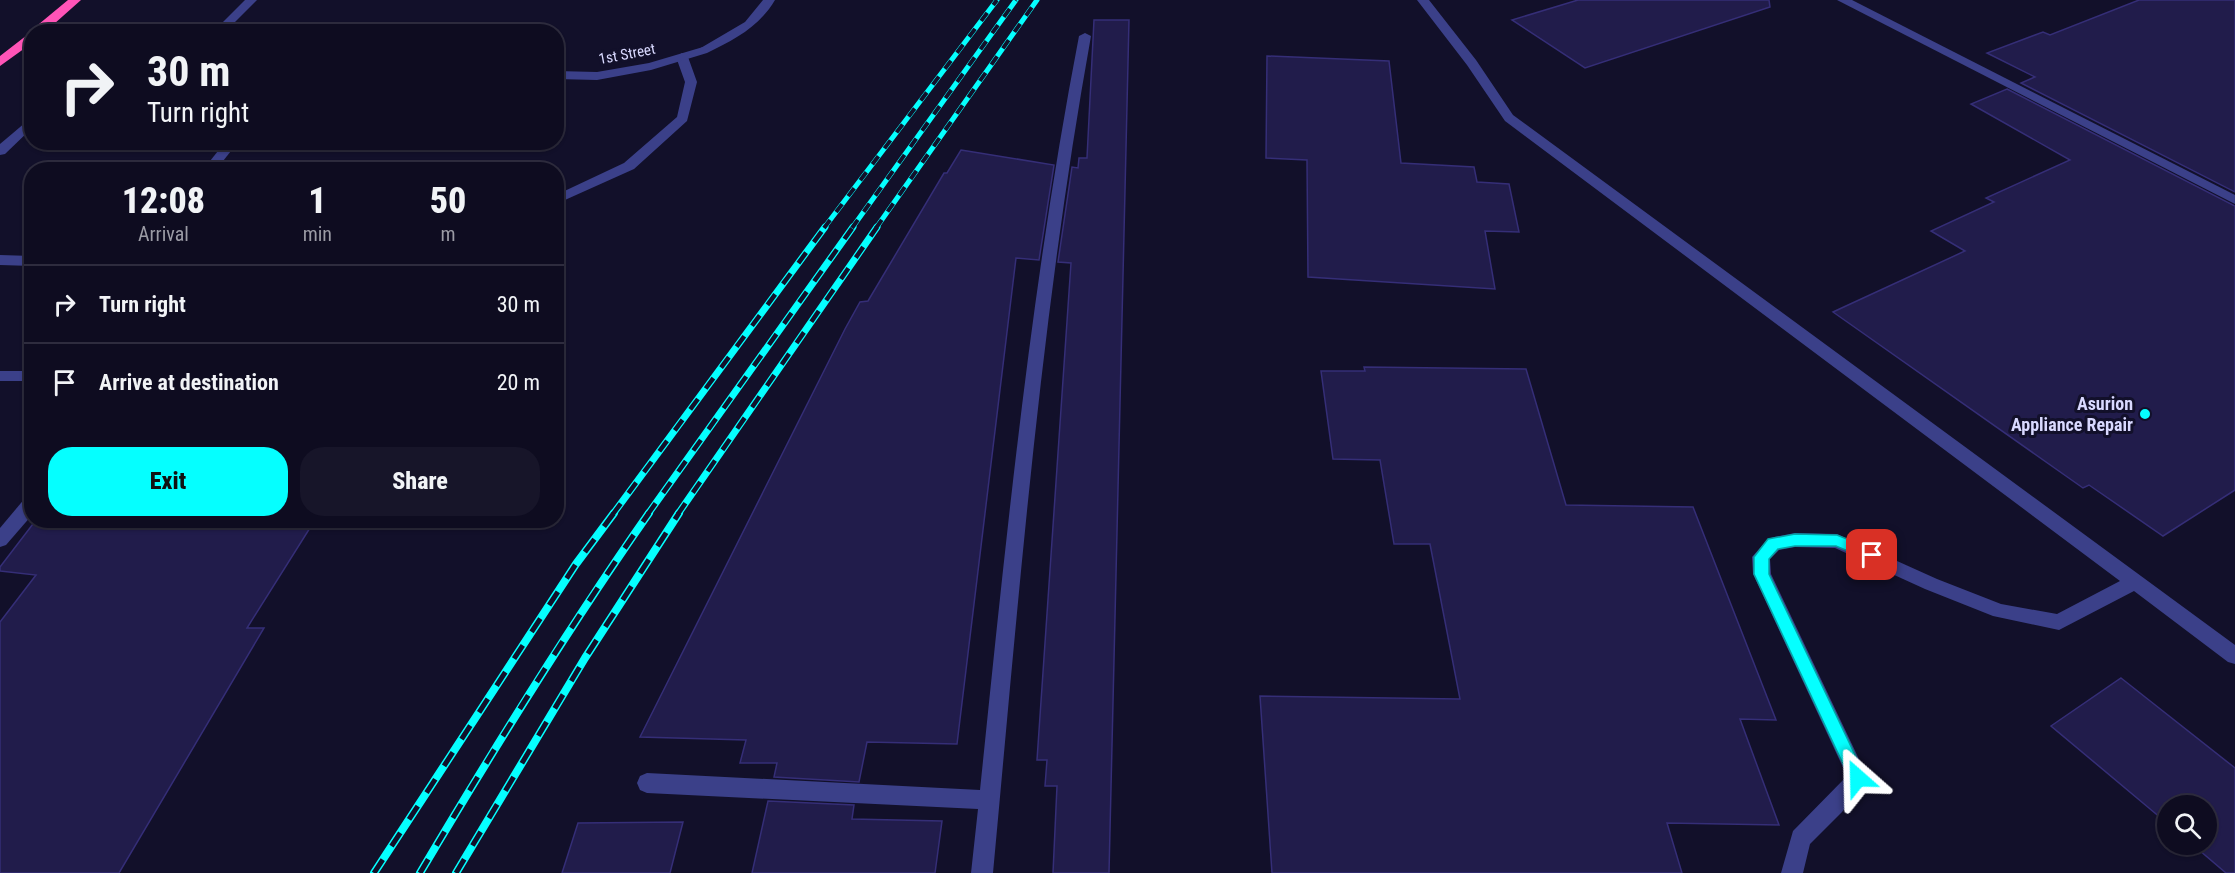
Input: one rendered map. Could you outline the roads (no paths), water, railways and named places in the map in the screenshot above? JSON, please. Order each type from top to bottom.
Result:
[{"type":"highway","points":[[46,24],[75,0]]},
{"type":"highway","points":[[0,62],[24,42]]},
{"type":"street","points":[[226,24],[251,0]]},
{"type":"street","name":"1st Street","points":[[564,75],[597,76],[651,66],[703,51],[741,31],[766,8],[769,0]]},
{"type":"street","points":[[1424,0],[1472,63],[1509,118],[2235,656]]},
{"type":"street","points":[[1843,0],[2235,200]]},
{"type":"street","points":[[982,873],[1025,440],[1062,159],[1085,36]]},
{"type":"street","points":[[564,197],[629,166],[683,118],[691,82],[682,57]]},
{"type":"street","points":[[0,151],[24,128]]},
{"type":"street","points":[[216,162],[225,150]]},
{"type":"street","points":[[0,260],[24,261]]},
{"type":"street","points":[[0,376],[24,376]]},
{"type":"street","points":[[0,540],[24,512]]},
{"type":"street","points":[[1792,873],[1801,838],[1835,805],[1858,778],[1762,574],[1761,557],[1774,544],[1795,540],[1837,540],[1931,584],[2000,611],[2059,622],[2135,582]]},
{"type":"street","points":[[647,783],[988,800]]},
{"type":"railway","points":[[824,228],[997,0]]},
{"type":"railway","points":[[852,228],[1016,0]]},
{"type":"railway","points":[[876,228],[1037,0]]},
{"type":"railway","points":[[613,514],[825,227]]},
{"type":"railway","points":[[648,514],[853,227]]},
{"type":"railway","points":[[678,514],[877,227]]},
{"type":"railway","points":[[374,873],[576,564],[614,513]]},
{"type":"railway","points":[[420,873],[531,691],[649,513]]},
{"type":"railway","points":[[456,873],[585,658],[679,513]]},
{"type":"place","name":"Asurion Appliance Repair","points":[[2145,414]]}]
